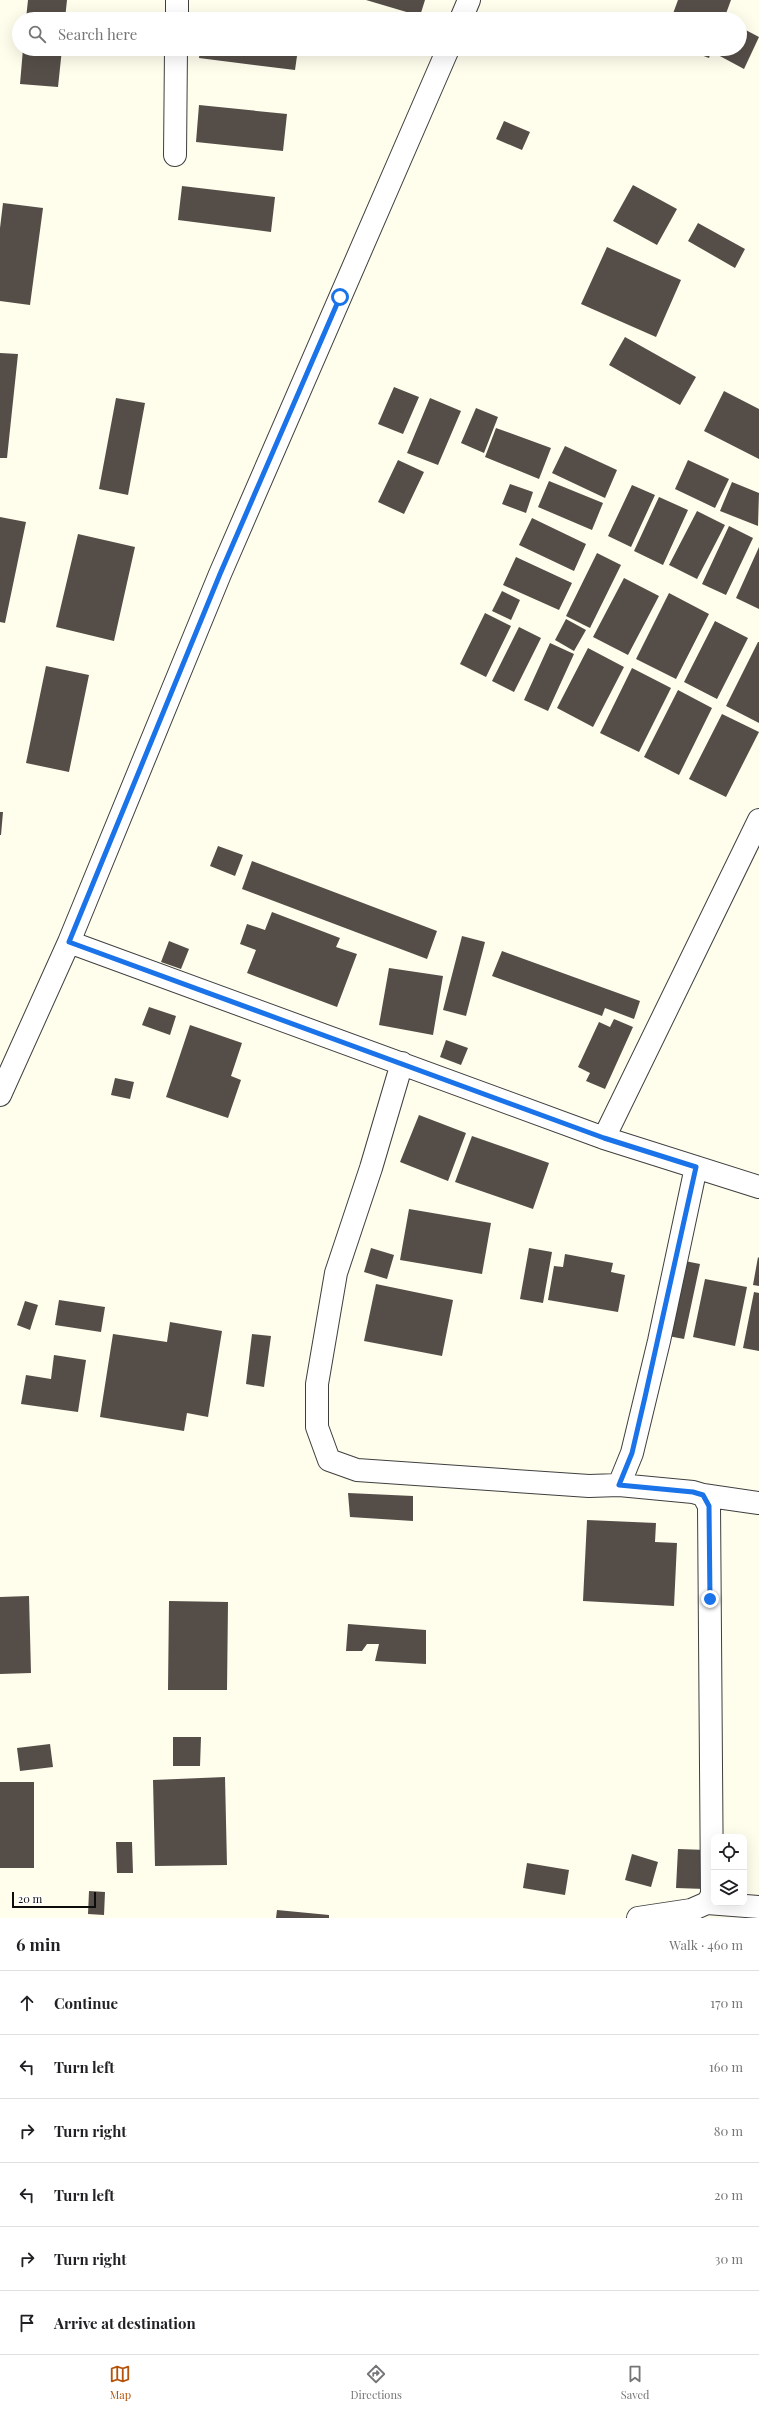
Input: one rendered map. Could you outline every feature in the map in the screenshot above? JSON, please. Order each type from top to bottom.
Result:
[{"type":"street","points":[[177,0],[177,12]]},
{"type":"street","points":[[464,12],[469,0]]},
{"type":"street","points":[[175,155],[176,56]]},
{"type":"street","points":[[0,1095],[69,942],[220,574],[445,56]]},
{"type":"street","points":[[604,1138],[759,820]]},
{"type":"street","points":[[69,942],[604,1138],[759,1187]]},
{"type":"street","points":[[402,1063],[371,1168],[336,1273],[317,1384],[317,1427],[329,1460],[357,1470],[589,1486],[619,1485],[693,1492],[703,1495],[759,1503]]},
{"type":"street","points":[[619,1485],[632,1453],[652,1371],[696,1167]]},
{"type":"street","points":[[703,1495],[709,1506],[712,1895],[707,1903]]},
{"type":"street","points":[[638,1918],[691,1910],[707,1903],[759,1907]]},
{"type":"building","points":[[28,0],[67,0],[66,12],[27,12]]},
{"type":"building","points":[[366,0],[425,0],[421,12],[406,12]]},
{"type":"building","points":[[678,0],[731,0],[727,12],[674,12]]},
{"type":"building","points":[[747,31],[759,37],[744,69],[720,56],[747,56]]},
{"type":"building","points":[[22,56],[61,56],[58,87],[20,84]]},
{"type":"building","points":[[199,56],[297,56],[295,70],[199,58]]},
{"type":"building","points":[[199,105],[287,114],[283,151],[196,142]]},
{"type":"building","points":[[504,121],[530,132],[522,150],[496,139]]},
{"type":"building","points":[[633,185],[677,209],[657,245],[613,221]]},
{"type":"building","points":[[182,186],[275,197],[271,232],[178,220]]},
{"type":"building","points":[[3,203],[43,208],[30,305],[0,301],[0,228]]},
{"type":"building","points":[[698,223],[745,249],[735,268],[688,241]]},
{"type":"building","points":[[607,247],[681,280],[656,337],[581,304]]},
{"type":"building","points":[[625,337],[696,377],[680,405],[609,365]]},
{"type":"building","points":[[0,353],[18,354],[7,458],[0,458]]},
{"type":"building","points":[[394,387],[419,397],[403,434],[378,424]]},
{"type":"building","points":[[724,391],[759,409],[759,459],[704,431]]},
{"type":"building","points":[[116,398],[145,403],[128,495],[99,489]]},
{"type":"building","points":[[430,398],[461,411],[438,465],[407,453]]},
{"type":"building","points":[[476,408],[498,417],[484,453],[461,443]]},
{"type":"building","points":[[496,428],[551,448],[539,479],[485,457]]},
{"type":"building","points":[[565,446],[617,470],[605,498],[552,473]]},
{"type":"building","points":[[398,460],[424,472],[404,514],[378,502]]},
{"type":"building","points":[[688,460],[729,479],[715,508],[675,489]]},
{"type":"building","points":[[549,481],[603,503],[592,530],[538,507]]},
{"type":"building","points":[[732,482],[759,493],[758,526],[720,511]]},
{"type":"building","points":[[510,484],[533,492],[526,513],[502,504]]},
{"type":"building","points":[[632,485],[655,495],[631,547],[608,536]]},
{"type":"building","points":[[659,497],[688,510],[663,565],[634,551]]},
{"type":"building","points":[[697,511],[725,525],[697,579],[669,565]]},
{"type":"building","points":[[0,517],[26,522],[5,623],[0,622]]},
{"type":"building","points":[[532,518],[586,544],[574,571],[519,545]]},
{"type":"building","points":[[729,526],[753,538],[726,595],[702,584]]},
{"type":"building","points":[[78,534],[135,547],[114,641],[56,627]]},
{"type":"building","points":[[759,547],[759,609],[736,598]]},
{"type":"building","points":[[597,553],[621,565],[590,628],[566,616]]},
{"type":"building","points":[[516,557],[572,583],[559,610],[503,585]]},
{"type":"building","points":[[624,578],[659,596],[628,655],[593,637]]},
{"type":"building","points":[[502,591],[520,600],[511,620],[492,611]]},
{"type":"building","points":[[669,593],[709,614],[676,679],[636,659]]},
{"type":"building","points":[[485,613],[511,626],[486,677],[460,664]]},
{"type":"building","points":[[566,619],[586,630],[574,651],[555,640]]},
{"type":"building","points":[[715,621],[748,638],[717,699],[684,682]]},
{"type":"building","points":[[519,627],[541,638],[514,692],[492,681]]},
{"type":"building","points":[[759,642],[759,723],[726,706]]},
{"type":"building","points":[[550,643],[574,654],[548,711],[524,700]]},
{"type":"building","points":[[588,648],[624,667],[593,727],[557,708]]},
{"type":"building","points":[[46,666],[89,675],[69,772],[26,763]]},
{"type":"building","points":[[632,668],[671,688],[639,752],[600,733]]},
{"type":"building","points":[[678,690],[712,708],[679,775],[644,757]]},
{"type":"building","points":[[722,714],[759,732],[726,797],[689,779]]},
{"type":"building","points":[[0,812],[3,812],[1,835],[0,835]]},
{"type":"building","points":[[218,846],[243,855],[235,876],[210,866]]},
{"type":"building","points":[[252,861],[437,931],[427,959],[242,889]]},
{"type":"building","points":[[272,912],[340,938],[336,947],[357,954],[337,1007],[247,973],[256,950],[240,944],[247,924],[265,930]]},
{"type":"building","points":[[462,936],[485,942],[466,1016],[443,1010]]},
{"type":"building","points":[[169,941],[189,949],[181,969],[161,962]]},
{"type":"building","points":[[502,951],[640,1001],[634,1019],[605,1008],[602,1016],[492,976]]},
{"type":"building","points":[[389,968],[443,976],[433,1035],[379,1025]]},
{"type":"building","points":[[149,1007],[176,1016],[170,1035],[142,1025]]},
{"type":"building","points":[[614,1019],[633,1027],[605,1089],[586,1081],[590,1073],[578,1067],[599,1022],[610,1027]]},
{"type":"building","points":[[190,1025],[242,1043],[231,1076],[241,1080],[228,1118],[166,1097]]},
{"type":"building","points":[[446,1040],[468,1048],[461,1065],[440,1057]]},
{"type":"building","points":[[115,1078],[134,1082],[130,1099],[111,1095]]},
{"type":"building","points":[[419,1115],[466,1133],[448,1181],[400,1162]]},
{"type":"building","points":[[472,1136],[549,1163],[533,1209],[455,1182]]},
{"type":"building","points":[[409,1209],[491,1223],[482,1274],[400,1260]]},
{"type":"building","points":[[371,1248],[394,1255],[387,1279],[364,1272]]},
{"type":"building","points":[[529,1248],[552,1252],[543,1303],[520,1299]]},
{"type":"building","points":[[565,1254],[613,1263],[611,1272],[625,1275],[618,1312],[548,1300],[554,1266],[563,1267]]},
{"type":"building","points":[[758,1257],[759,1258],[759,1286],[753,1285]]},
{"type":"building","points":[[685,1261],[700,1264],[684,1339],[668,1336]]},
{"type":"building","points":[[705,1279],[747,1287],[735,1346],[693,1337]]},
{"type":"building","points":[[376,1284],[453,1300],[442,1356],[364,1341]]},
{"type":"building","points":[[754,1292],[759,1293],[759,1351],[743,1348]]},
{"type":"building","points":[[59,1300],[105,1307],[101,1332],[55,1325]]},
{"type":"building","points":[[25,1301],[38,1305],[30,1330],[17,1325]]},
{"type":"building","points":[[170,1322],[222,1331],[208,1417],[187,1413],[184,1431],[100,1417],[113,1334],[167,1342]]},
{"type":"building","points":[[252,1334],[271,1336],[264,1387],[246,1384]]},
{"type":"building","points":[[54,1355],[86,1360],[78,1412],[21,1404],[26,1375],[51,1379]]},
{"type":"building","points":[[348,1493],[413,1496],[413,1521],[350,1517]]},
{"type":"building","points":[[587,1520],[656,1523],[655,1542],[677,1543],[674,1606],[583,1601]]},
{"type":"building","points":[[29,1596],[31,1673],[0,1674],[0,1597]]},
{"type":"building","points":[[169,1601],[228,1602],[227,1690],[168,1690]]},
{"type":"building","points":[[348,1624],[426,1630],[426,1664],[375,1661],[379,1644],[367,1644],[362,1651],[346,1651]]},
{"type":"building","points":[[173,1737],[201,1737],[200,1766],[173,1766]]},
{"type":"building","points":[[50,1744],[53,1767],[20,1771],[17,1748]]},
{"type":"building","points":[[225,1777],[227,1865],[155,1866],[153,1780]]},
{"type":"building","points":[[0,1782],[34,1782],[34,1868],[0,1868]]},
{"type":"building","points":[[116,1842],[132,1842],[133,1873],[117,1873]]},
{"type":"building","points":[[678,1849],[707,1850],[705,1889],[676,1888]]},
{"type":"building","points":[[632,1854],[658,1862],[651,1887],[625,1880]]},
{"type":"building","points":[[527,1863],[569,1870],[565,1895],[523,1888]]},
{"type":"building","points":[[89,1891],[105,1892],[104,1915],[88,1914]]},
{"type":"building","points":[[277,1910],[329,1915],[329,1918],[276,1918]]},
{"type":"route","points":[[340,297],[220,574],[69,942],[604,1138],[696,1167],[659,1341],[632,1453],[619,1485],[693,1492],[703,1495],[709,1506],[710,1599]]}]
